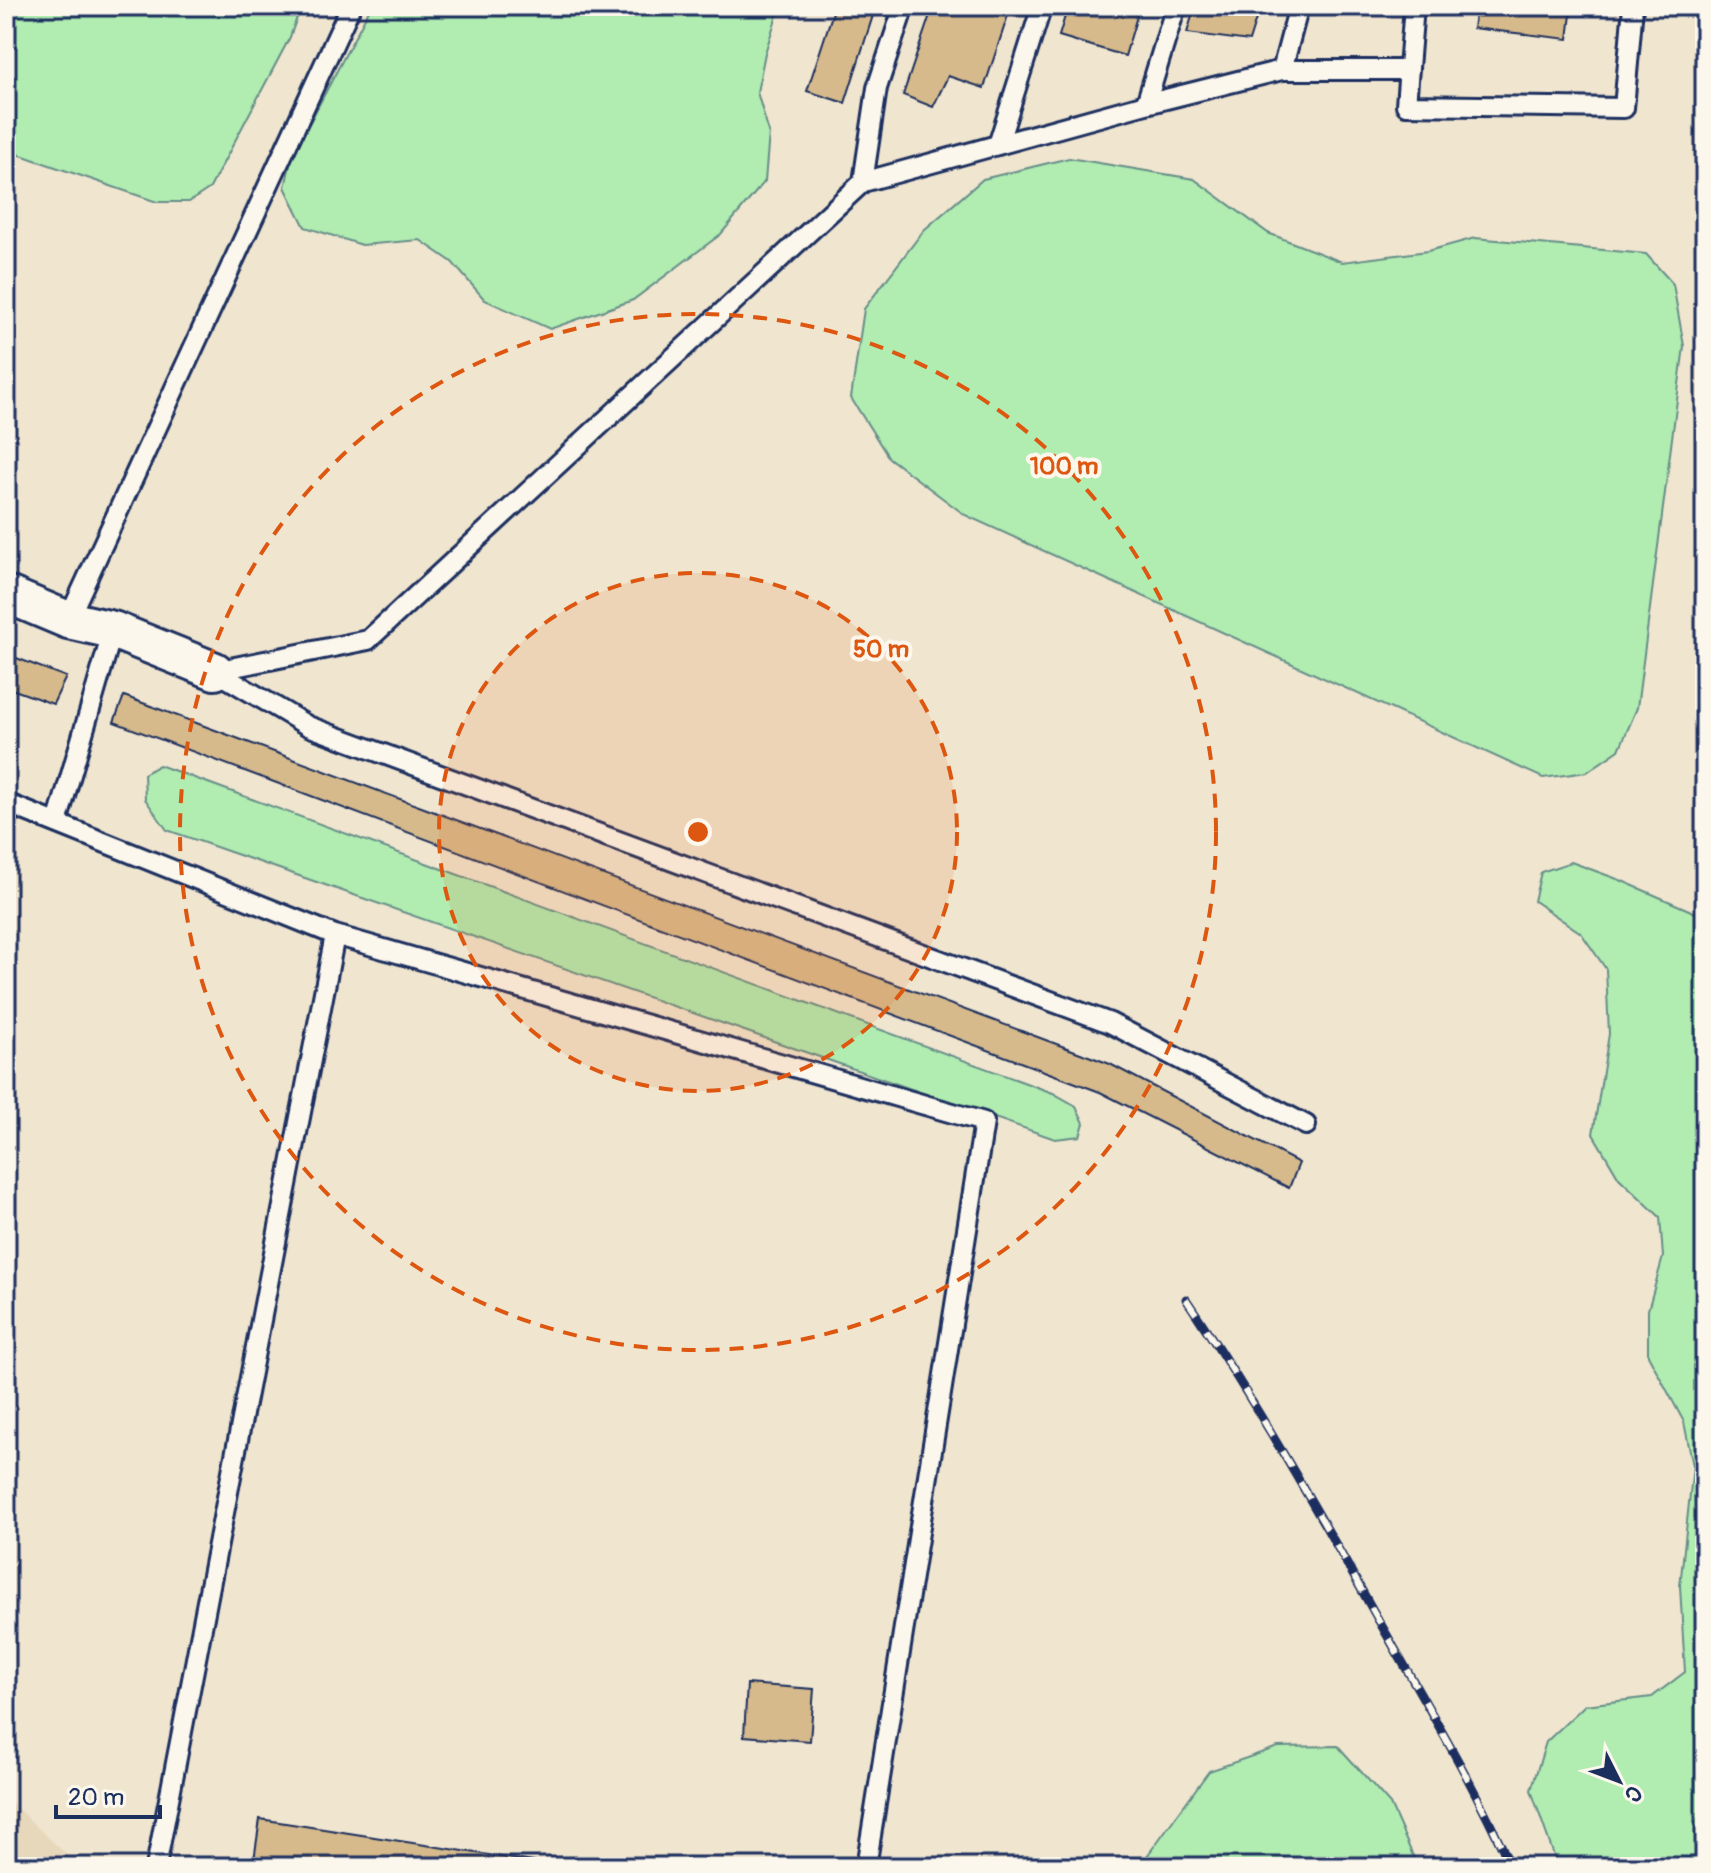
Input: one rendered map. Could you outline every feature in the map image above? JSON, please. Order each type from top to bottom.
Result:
[{"type":"street","points":[[6,594],[68,620],[113,630],[215,671]]},
{"type":"lane","points":[[68,620],[351,6]]},
{"type":"lane","points":[[863,182],[877,88],[904,6]]},
{"type":"lane","points":[[998,145],[1042,6]]},
{"type":"lane","points":[[1146,104],[1176,6]]},
{"type":"lane","points":[[1282,70],[1299,6]]},
{"type":"lane","points":[[1414,6],[1406,105],[1624,108],[1633,6]]},
{"type":"lane","points":[[215,671],[368,640],[863,182],[1282,70],[1409,70]]},
{"type":"lane","points":[[57,823],[113,630]]},
{"type":"lane","points":[[215,671],[308,726],[1110,1023],[1306,1125]]},
{"type":"lane","points":[[6,803],[335,935],[984,1122],[866,1867]]},
{"type":"lane","points":[[156,1867],[335,935]]},
{"type":"shaded area","points":[[6,1798],[80,1867],[6,1867]]},
{"type":"green space","points":[[6,6],[301,6],[290,37],[210,188],[189,202],[157,202],[6,150]]},
{"type":"green space","points":[[371,6],[780,6],[757,92],[769,133],[765,181],[721,234],[633,300],[550,329],[485,300],[452,262],[420,240],[362,245],[305,227],[285,187],[292,156]]},
{"type":"green space","points":[[1069,158],[1194,179],[1268,233],[1342,262],[1428,251],[1475,238],[1646,254],[1673,284],[1684,346],[1637,708],[1619,750],[1587,772],[1543,778],[965,515],[889,458],[851,398],[864,309],[924,230],[983,179]]},
{"type":"green space","points":[[159,765],[1053,1093],[1076,1106],[1084,1123],[1080,1136],[1055,1139],[167,830],[145,799],[144,774]]},
{"type":"green space","points":[[1571,862],[1705,917],[1705,1867],[1558,1867],[1531,1790],[1546,1742],[1585,1705],[1652,1697],[1685,1672],[1680,1586],[1693,1466],[1684,1422],[1648,1355],[1648,1310],[1663,1257],[1660,1217],[1619,1178],[1593,1134],[1609,1034],[1606,969],[1581,933],[1534,901],[1541,872]]},
{"type":"green space","points":[[1338,1746],[1390,1804],[1418,1867],[1146,1867],[1147,1856],[1209,1771],[1278,1747]]},
{"type":"building","points":[[835,6],[876,6],[845,103],[807,91]]},
{"type":"building","points":[[933,6],[1011,6],[984,88],[948,76],[933,107],[903,95]]},
{"type":"building","points":[[1068,6],[1140,6],[1125,56],[1059,36]]},
{"type":"building","points":[[1195,6],[1260,6],[1249,41],[1187,33]]},
{"type":"building","points":[[1476,6],[1572,6],[1568,39],[1473,28]]},
{"type":"building","points":[[6,654],[66,677],[53,704],[6,687]]},
{"type":"building","points":[[124,696],[1110,1064],[1299,1163],[1289,1188],[1100,1092],[114,722]]},
{"type":"building","points":[[747,1684],[814,1689],[810,1741],[744,1736]]},
{"type":"building","points":[[260,1819],[565,1867],[253,1867]]},
{"type":"railway","points":[[1186,1299],[1262,1418],[1333,1539],[1465,1773],[1511,1867]]}]
